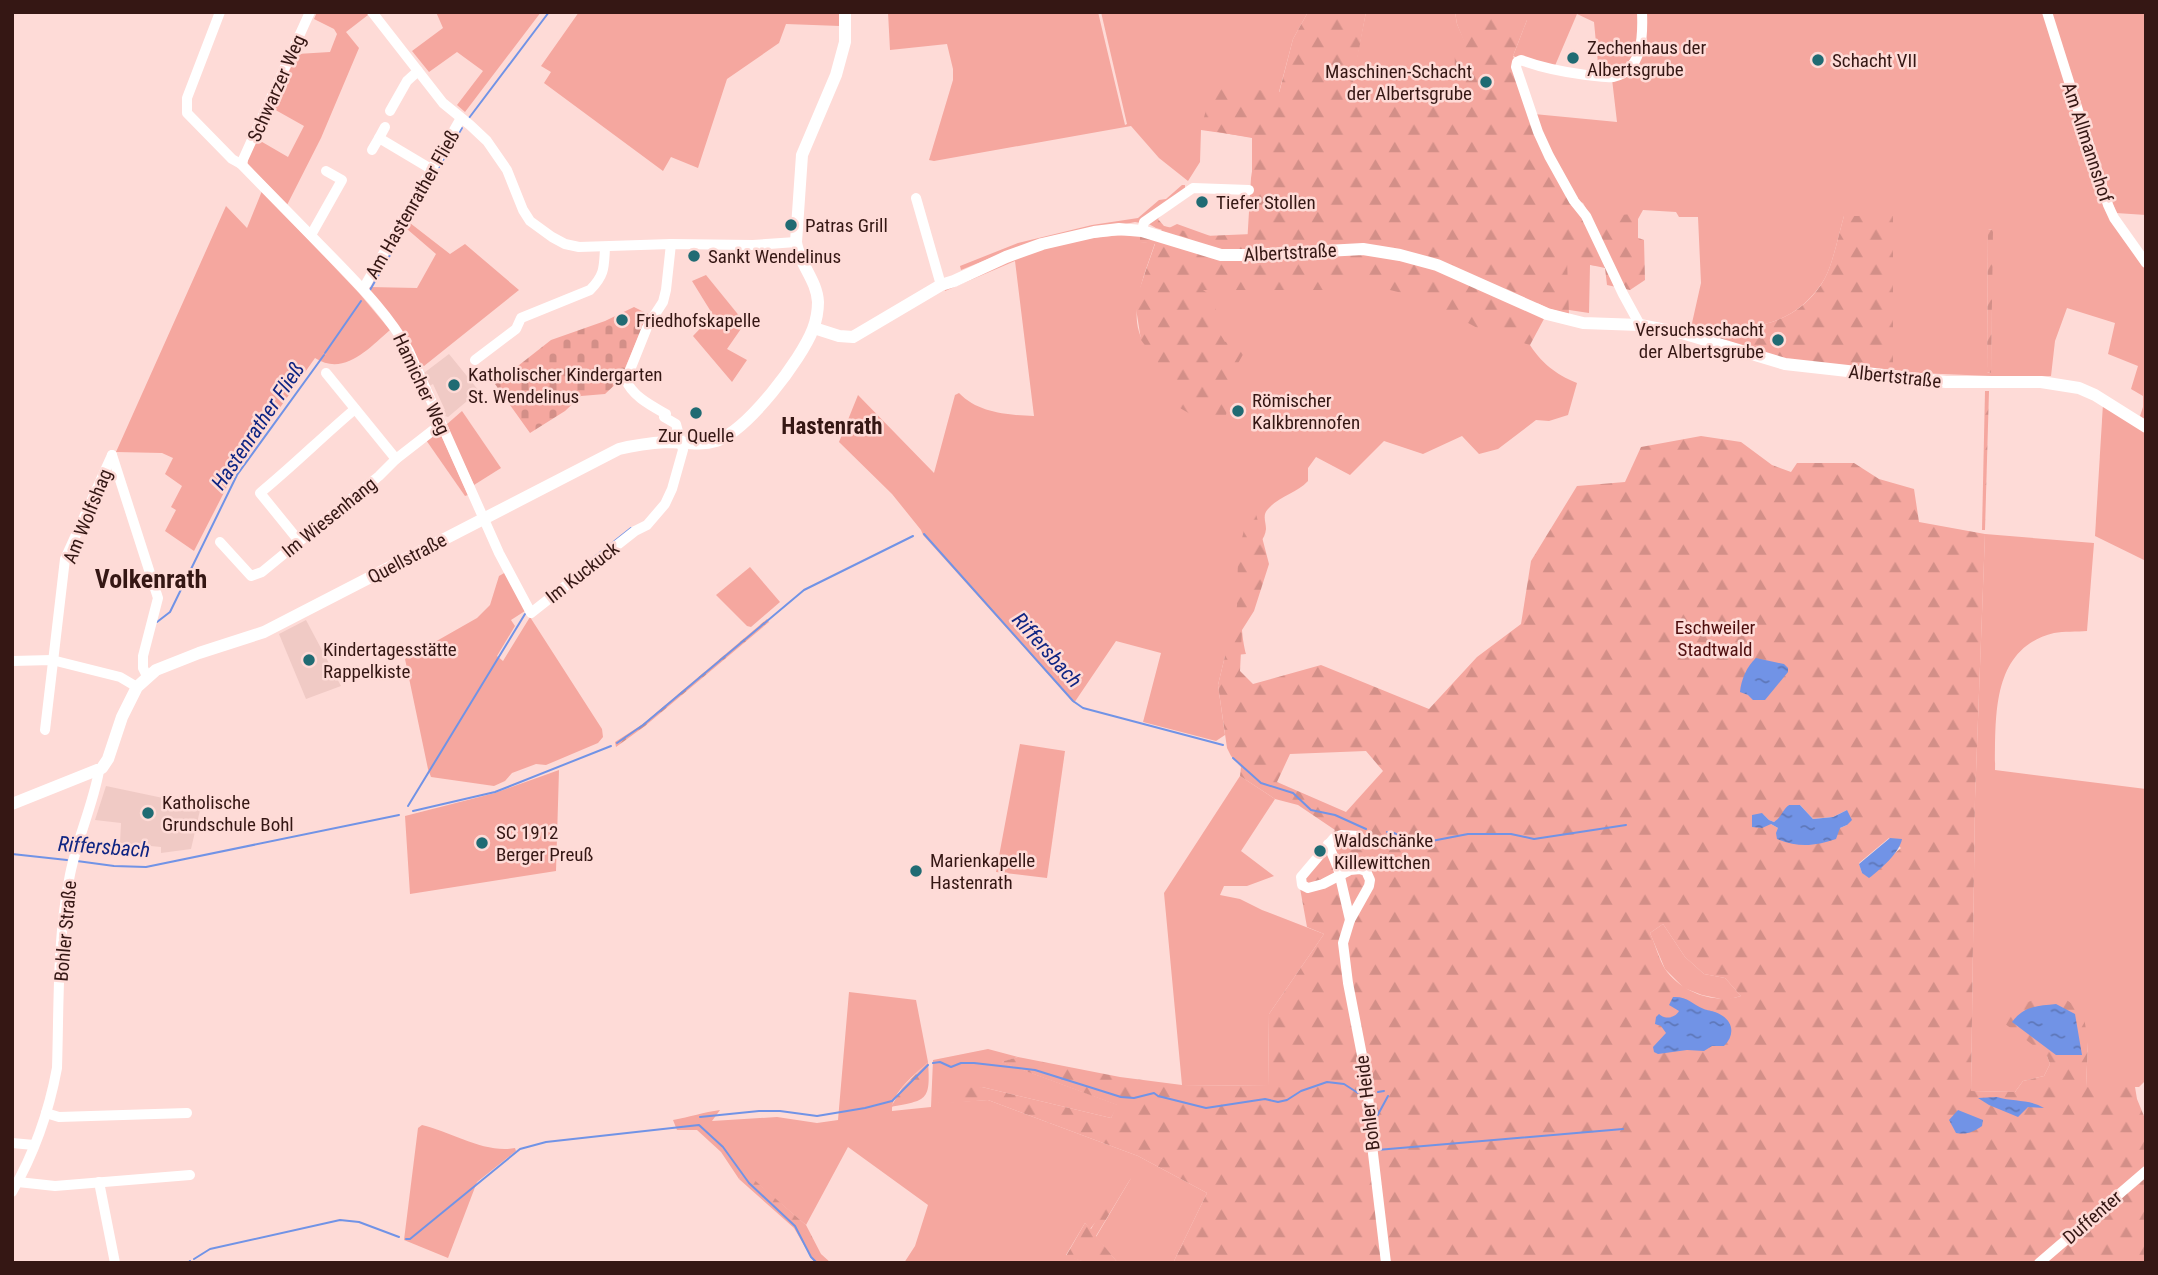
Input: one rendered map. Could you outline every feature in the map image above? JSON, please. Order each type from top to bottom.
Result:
[{"type":"main road","points":[[814,328],[817,308],[815,288],[799,256],[796,242],[802,155],[836,75],[845,42],[845,12]]},
{"type":"main road","name":"Albertstraße","points":[[814,328],[839,336],[853,337],[941,285],[1006,257],[1042,244],[1119,229],[1142,231],[1221,255],[1363,249],[1400,256],[1437,265],[1548,314],[1583,323],[1640,324],[1682,333],[1785,364],[1946,382],[2054,383],[2079,388],[2095,395],[2146,427]]},
{"type":"main road","name":"Quellstraße","points":[[136,687],[147,676],[199,653],[264,632],[619,449],[645,444],[716,440],[731,433],[780,382],[814,328]]},
{"type":"main road","name":"Bohler Straße","points":[[99,771],[108,759],[125,709],[136,687]]},
{"type":"main road","points":[[12,804],[99,771]]},
{"type":"street","name":"Hamicher Weg","points":[[220,12],[187,98],[187,113],[311,235],[396,328],[409,351],[483,517]]},
{"type":"street","name":"Schwarzer Weg","points":[[241,164],[310,12]]},
{"type":"street","points":[[372,12],[443,103],[487,141],[507,170],[530,221],[552,237],[579,247],[796,242]]},
{"type":"street","points":[[1640,324],[1586,216],[1574,201],[1544,144],[1516,67],[1521,60],[1541,68],[1571,73],[1616,76],[1624,73],[1643,43],[1642,12]]},
{"type":"street","name":"Am Allmannshof","points":[[2047,12],[2108,205],[2114,218],[2146,263]]},
{"type":"street","points":[[390,111],[407,81],[418,71]]},
{"type":"street","name":"Am Hastenrather Fließ","points":[[363,289],[461,118]]},
{"type":"street","points":[[372,150],[385,127]]},
{"type":"street","points":[[379,138],[431,169]]},
{"type":"street","points":[[311,235],[346,182],[326,171]]},
{"type":"street","points":[[1142,231],[1144,222],[1194,188],[1249,190]]},
{"type":"street","points":[[916,198],[941,285]]},
{"type":"street","points":[[671,244],[663,302],[648,326],[626,380],[634,392],[676,424],[682,443]]},
{"type":"street","points":[[475,360],[516,329],[521,318],[590,290],[599,281],[604,269],[605,247]]},
{"type":"street","points":[[326,373],[396,459]]},
{"type":"street","points":[[299,541],[260,493],[355,410]]},
{"type":"street","name":"Im Wiesenhang","points":[[220,542],[251,576],[262,572],[396,459],[442,424]]},
{"type":"street","name":"Im Kuckuck","points":[[483,517],[531,613],[635,531],[647,525],[665,504],[672,489],[682,457],[682,443]]},
{"type":"street","name":"Am Wolfshag","points":[[45,730],[65,559],[112,455],[159,598],[143,656],[143,668],[147,676]]},
{"type":"street","points":[[12,661],[52,660],[120,677],[136,687]]},
{"type":"street","name":"Bohler Straße","points":[[15,1187],[46,1113],[57,1068],[62,936],[74,859],[99,771]]},
{"type":"street","points":[[1350,920],[1369,886],[1369,875],[1366,871],[1350,870],[1308,888],[1302,885],[1301,877],[1334,838],[1341,835],[1359,836]]},
{"type":"street","points":[[1328,844],[1340,875],[1350,920]]},
{"type":"street","name":"Bohler Heide","points":[[1350,920],[1343,943],[1367,1081],[1386,1263]]},
{"type":"street","points":[[46,1113],[59,1117],[187,1113]]},
{"type":"street","points":[[12,1143],[34,1144]]},
{"type":"street","name":"Duffenter","points":[[2039,1263],[2146,1171]]},
{"type":"street","points":[[15,1187],[190,1175]]},
{"type":"street","points":[[99,1182],[115,1263]]},
{"type":"shaded area","name":"Katholischer Kindergarten St. Wendelinus","points":[[449,354],[479,391],[448,417],[440,412],[445,410],[433,384],[429,386],[424,373]]},
{"type":"shaded area","name":"Kindertagesstätte Rappelkiste","points":[[306,620],[341,686],[306,699],[279,634]]},
{"type":"shaded area","name":"Katholische Grundschule Bohl","points":[[106,786],[201,806],[191,849],[161,853],[161,847],[120,843],[121,823],[95,820]]},
{"type":"green space","points":[[317,12],[366,12],[368,15],[346,32],[359,48],[321,138],[287,205],[248,164],[248,158],[257,139],[288,157],[304,126],[272,108],[297,54],[330,52],[337,34],[334,29],[314,19]]},
{"type":"green space","points":[[436,12],[541,12],[465,112],[457,105],[483,71],[457,52],[429,72],[412,51],[443,28]]},
{"type":"green space","points":[[579,12],[840,12],[840,26],[786,24],[779,43],[727,79],[698,168],[671,157],[663,171],[544,83],[551,72],[541,66]]},
{"type":"green space","points":[[888,12],[1098,12],[1125,125],[1127,124],[1101,12],[1308,12],[1293,39],[1279,92],[1349,97],[1366,12],[1455,12],[1464,40],[1508,56],[1548,159],[1579,211],[1587,210],[1583,203],[1576,200],[1550,155],[1534,114],[1617,122],[1612,79],[1632,68],[1638,61],[1644,44],[1646,12],[2043,12],[2106,209],[2146,270],[2146,420],[2140,416],[2143,396],[2131,389],[2138,366],[2108,354],[2115,323],[2067,308],[2055,341],[2051,376],[1893,372],[1892,216],[1844,216],[1825,278],[1809,299],[1795,311],[1772,322],[1715,339],[1690,332],[1701,283],[1698,217],[1679,217],[1676,212],[1643,210],[1638,219],[1638,270],[1590,265],[1589,313],[1556,308],[1538,301],[1528,342],[1549,367],[1577,383],[1568,415],[1549,421],[1536,420],[1498,449],[1479,454],[1462,436],[1423,454],[1384,441],[1350,475],[1316,457],[1308,468],[1308,481],[1266,511],[1265,533],[1251,561],[1252,590],[1243,617],[1246,654],[1225,656],[1218,685],[1225,735],[1216,741],[1143,722],[1161,653],[1116,641],[1074,703],[923,535],[892,494],[839,442],[858,395],[934,473],[955,395],[959,393],[975,405],[994,412],[1034,416],[1015,261],[945,291],[944,288],[1040,250],[1090,238],[1115,236],[1140,236],[1141,242],[1155,243],[1145,273],[1163,226],[1169,228],[1177,224],[1227,242],[1227,245],[1247,245],[1251,178],[1257,138],[1201,130],[1200,162],[1188,181],[1159,158],[1131,126],[929,160],[953,80],[947,44],[890,50]],"holes":[[[1992,229],[1991,373],[1987,372],[1988,230]],[[1145,273],[1141,308],[1147,347],[1137,323],[1139,296]]]},
{"type":"green space","points":[[1308,12],[1366,12],[1349,103],[1401,99],[1454,110],[1455,44],[1465,44],[1455,12],[1527,12],[1527,20],[1513,56],[1535,113],[1531,114],[1585,218],[1632,214],[1633,236],[1644,240],[1645,280],[1630,290],[1607,285],[1605,268],[1567,260],[1569,314],[1550,309],[1458,267],[1410,251],[1361,243],[1263,250],[1225,248],[1147,223],[1167,208],[1158,219],[1164,226],[1205,236],[1252,234],[1252,138],[1201,129],[1213,83],[1279,93],[1293,39]]},
{"type":"green space","points":[[1527,12],[1640,12],[1640,43],[1623,71],[1599,74],[1594,22],[1577,14],[1554,68],[1541,66],[1513,56],[1527,20]]},
{"type":"green space","points":[[2050,12],[2146,12],[2146,215],[2116,213]]},
{"type":"green space","points":[[1185,185],[1185,189],[1141,223],[1135,222],[1020,246],[961,270],[960,266],[1018,243],[1092,225],[1138,218]]},
{"type":"green space","points":[[262,191],[359,293],[390,330],[365,352],[346,362],[326,363],[315,358],[234,473],[194,551],[165,531],[176,510],[171,507],[182,486],[165,474],[173,458],[162,453],[116,452],[226,206],[247,228]]},
{"type":"green space","points":[[1844,216],[1893,216],[1893,372],[1786,359],[1715,339],[1780,319],[1796,311],[1809,299],[1828,272]]},
{"type":"green space","points":[[410,223],[450,254],[465,244],[519,290],[424,366],[420,365],[369,287],[417,288],[436,254],[407,229]]},
{"type":"green space","points":[[1993,229],[1991,373],[1987,372],[1988,230]]},
{"type":"green space","points":[[1140,236],[1220,259],[1362,255],[1399,261],[1437,270],[1545,317],[1530,345],[1481,330],[1422,298],[1350,280],[1324,290],[1203,290],[1215,299],[1216,312],[1211,319],[1225,342],[1249,330],[1245,351],[1237,365],[1226,415],[1209,425],[1168,401],[1186,387],[1162,368],[1141,340],[1135,302],[1155,244],[1140,242]]},
{"type":"green space","points":[[706,275],[745,323],[727,349],[747,360],[732,382],[693,336],[713,315],[692,281]]},
{"type":"green space","points":[[634,307],[648,314],[620,380],[605,394],[581,396],[565,411],[530,433],[495,384],[551,340],[605,321]]},
{"type":"green space","points":[[1985,391],[1989,391],[1985,530],[1982,530]]},
{"type":"green space","points":[[2103,404],[2146,431],[2146,561],[2095,536]]},
{"type":"green space","points":[[462,411],[501,468],[474,485],[446,425]]},
{"type":"green space","points":[[437,431],[468,495],[465,496],[426,440]]},
{"type":"green space","name":"Eschweiler Stadtwald","points":[[1701,436],[1741,442],[1772,465],[1791,472],[1797,463],[1854,463],[1879,479],[1914,489],[1919,522],[1985,534],[1975,799],[1971,1091],[2015,1092],[2023,1081],[2044,1076],[2050,1064],[2047,1056],[2004,1023],[2015,1007],[2036,999],[2062,997],[2083,1011],[2088,1042],[2086,1087],[2135,1087],[2146,1121],[2146,1263],[1173,1263],[1207,1193],[1138,1156],[988,1100],[938,1104],[940,1089],[982,1087],[1111,1118],[1117,1105],[1001,1062],[1018,1057],[1120,1077],[1182,1085],[1268,1086],[1269,1014],[1324,934],[1307,927],[1298,877],[1335,830],[1298,805],[1275,799],[1240,776],[1241,767],[1227,748],[1218,685],[1237,606],[1238,555],[1250,505],[1250,490],[1262,487],[1256,514],[1269,564],[1254,611],[1242,630],[1240,671],[1253,684],[1321,665],[1429,709],[1477,657],[1521,624],[1531,561],[1577,486],[1625,482],[1641,447]],"holes":[[[1366,751],[1383,771],[1346,812],[1277,782],[1290,754]],[[1789,805],[1800,805],[1813,819],[1833,817],[1847,810],[1847,825],[1840,828],[1778,828],[1771,824],[1762,813],[1774,822]],[[1889,838],[1901,848],[1888,859],[1862,873],[1859,863]],[[1663,924],[1685,957],[1704,974],[1725,978],[1741,996],[1720,999],[1699,994],[1680,984],[1665,969],[1650,933]]]},
{"type":"green space","points":[[1985,534],[2094,543],[2087,631],[2054,633],[2033,641],[2018,654],[2007,670],[1997,708],[1995,770],[2146,789],[2146,1080],[2139,1087],[2086,1087],[2088,1042],[2047,1056],[2050,1064],[2044,1076],[2023,1081],[2015,1092],[1971,1091],[1975,799]]},
{"type":"green space","points":[[750,567],[780,602],[751,627],[716,595]]},
{"type":"green space","points":[[506,572],[525,611],[511,620],[515,626],[497,656],[503,661],[530,617],[602,729],[603,737],[598,743],[546,765],[536,764],[512,773],[505,781],[494,786],[431,777],[405,659],[477,618],[490,605],[499,576]]},
{"type":"green space","points":[[767,619],[769,622],[616,747],[615,742],[643,724]]},
{"type":"green space","points":[[1020,744],[1065,751],[1047,878],[996,872]]},
{"type":"green space","name":"SC 1912 Berger Preuß","points":[[559,770],[556,871],[410,894],[405,816],[495,793]]},
{"type":"green space","points":[[1240,776],[1275,799],[1241,851],[1274,876],[1247,886],[1224,886],[1220,895],[1240,899],[1324,934],[1269,1014],[1268,1086],[1182,1085],[1164,893]]},
{"type":"green space","points":[[1663,924],[1685,957],[1704,974],[1725,978],[1741,996],[1726,1000],[1684,988],[1665,969],[1650,933]]},
{"type":"green space","points":[[849,992],[916,1000],[928,1062],[895,1097],[892,1111],[931,1107],[933,1060],[988,1049],[1018,1057],[1002,1062],[1118,1105],[1111,1118],[982,1087],[938,1103],[988,1100],[1138,1156],[1207,1193],[1173,1263],[1118,1263],[1096,1237],[1131,1178],[1090,1229],[1085,1223],[1066,1255],[1088,1263],[904,1263],[915,1246],[928,1205],[848,1147],[806,1225],[744,1172],[739,1179],[721,1152],[697,1130],[677,1130],[673,1120],[720,1110],[712,1121],[777,1117],[817,1123],[838,1120]]},
{"type":"green space","points":[[928,1062],[928,1085],[924,1097],[912,1103],[891,1107],[902,1088]]},
{"type":"green space","points":[[422,1125],[480,1145],[515,1148],[516,1151],[477,1182],[448,1258],[404,1240],[418,1128]]},
{"type":"green space","points":[[1126,1169],[1131,1178],[1096,1236],[1118,1263],[1088,1263],[1066,1256],[1085,1223],[1091,1229]]},
{"type":"green space","points":[[744,1171],[806,1225],[821,1254],[831,1263],[816,1263],[812,1259],[794,1228],[739,1179]]},
{"type":"water","points":[[1756,658],[1784,664],[1788,668],[1788,672],[1765,700],[1753,700],[1740,692],[1745,674]]},
{"type":"water","points":[[1789,805],[1800,805],[1813,819],[1833,817],[1847,810],[1852,820],[1840,828],[1836,839],[1807,845],[1777,839],[1778,828],[1771,824],[1762,828],[1752,827],[1752,815],[1762,813],[1774,822]]},
{"type":"water","points":[[1890,838],[1902,839],[1898,849],[1869,878],[1862,873],[1859,864]]},
{"type":"water","points":[[1673,997],[1686,999],[1725,1018],[1731,1031],[1724,1046],[1712,1046],[1704,1051],[1654,1052],[1653,1047],[1666,1033],[1661,1026],[1655,1024],[1656,1017],[1659,1014],[1670,1017],[1679,1011],[1669,1005]]},
{"type":"water","points":[[2056,1004],[2075,1014],[2082,1055],[2056,1055],[2012,1022],[2026,1010]]},
{"type":"water","points":[[1997,1097],[2033,1103],[2044,1108],[2028,1107],[2018,1117],[1978,1098]]},
{"type":"water","points":[[1958,1110],[1983,1120],[1982,1126],[1970,1133],[1956,1133],[1949,1120]]},
{"type":"waterway","name":"Hastenrather Fließ","points":[[469,118],[549,12]]},
{"type":"waterway","name":"Hastenrather Fließ","points":[[439,167],[462,128]]},
{"type":"waterway","name":"Hastenrather Fließ","points":[[418,205],[434,177]]},
{"type":"waterway","name":"Hastenrather Fließ","points":[[370,290],[413,215]]},
{"type":"waterway","name":"Hastenrather Fließ","points":[[325,353],[361,301]]},
{"type":"waterway","name":"Hastenrather Fließ","points":[[157,622],[170,612],[237,475],[324,355]]},
{"type":"waterway","points":[[583,566],[631,528]]},
{"type":"waterway","name":"Riffersbach","points":[[924,534],[1073,701],[1083,708],[1223,745]]},
{"type":"waterway","name":"Riffersbach","points":[[617,743],[643,725],[804,590],[913,536]]},
{"type":"waterway","points":[[408,806],[525,614]]},
{"type":"waterway","name":"Riffersbach","points":[[413,811],[495,792],[611,746]]},
{"type":"waterway","points":[[1233,758],[1261,783],[1293,793],[1311,810],[1335,815],[1366,829]]},
{"type":"waterway","name":"Riffersbach","points":[[77,861],[146,867],[399,815]]},
{"type":"waterway","points":[[1387,832],[1416,844],[1468,834],[1511,834],[1534,839],[1626,825]]},
{"type":"waterway","name":"Riffersbach","points":[[12,854],[67,860]]},
{"type":"waterway","points":[[933,1063],[940,1062],[951,1067],[961,1063],[974,1063],[1035,1070],[1121,1097],[1134,1098],[1154,1093],[1206,1108],[1265,1099],[1278,1102],[1327,1082],[1344,1084],[1358,1093]]},
{"type":"waterway","points":[[700,1117],[759,1111],[817,1116],[865,1108],[892,1101],[928,1065]]},
{"type":"waterway","points":[[1378,1092],[1384,1091]]},
{"type":"waterway","points":[[1375,1125],[1388,1096]]},
{"type":"waterway","points":[[406,1239],[410,1239],[520,1149],[546,1142],[699,1125],[723,1147],[749,1183],[795,1226],[817,1263]]},
{"type":"waterway","points":[[1377,1150],[1623,1129]]},
{"type":"waterway","points":[[194,1259],[210,1249],[340,1220],[359,1222],[399,1237]]},
{"type":"place","name":"Zechenhaus der Albertsgrube","points":[[1573,58]]},
{"type":"place","name":"Schacht VII","points":[[1818,60]]},
{"type":"place","name":"Maschinen-Schacht der Albertsgrube","points":[[1486,82]]},
{"type":"place","name":"Tiefer Stollen","points":[[1202,202]]},
{"type":"place","name":"Patras Grill","points":[[791,225]]},
{"type":"place","name":"Sankt Wendelinus","points":[[694,256]]},
{"type":"place","name":"Friedhofskapelle","points":[[622,320]]},
{"type":"place","name":"Versuchsschacht der Albertsgrube","points":[[1778,340]]},
{"type":"place","name":"Katholischer Kindergarten St. Wendelinus","points":[[454,385]]},
{"type":"place","name":"Römischer Kalkbrennofen","points":[[1238,411]]},
{"type":"place","name":"Zur Quelle","points":[[696,413]]},
{"type":"place","name":"Kindertagesstätte Rappelkiste","points":[[309,660]]},
{"type":"place","name":"Katholische Grundschule Bohl","points":[[148,813]]},
{"type":"place","name":"SC 1912 Berger Preuß","points":[[482,843]]},
{"type":"place","name":"Waldschänke Killewittchen","points":[[1320,851]]},
{"type":"place","name":"Marienkapelle Hastenrath","points":[[916,871]]},
{"type":"district","name":"Hastenrath","points":[[832,426]]},
{"type":"district","name":"Volkenrath","points":[[151,579]]}]
